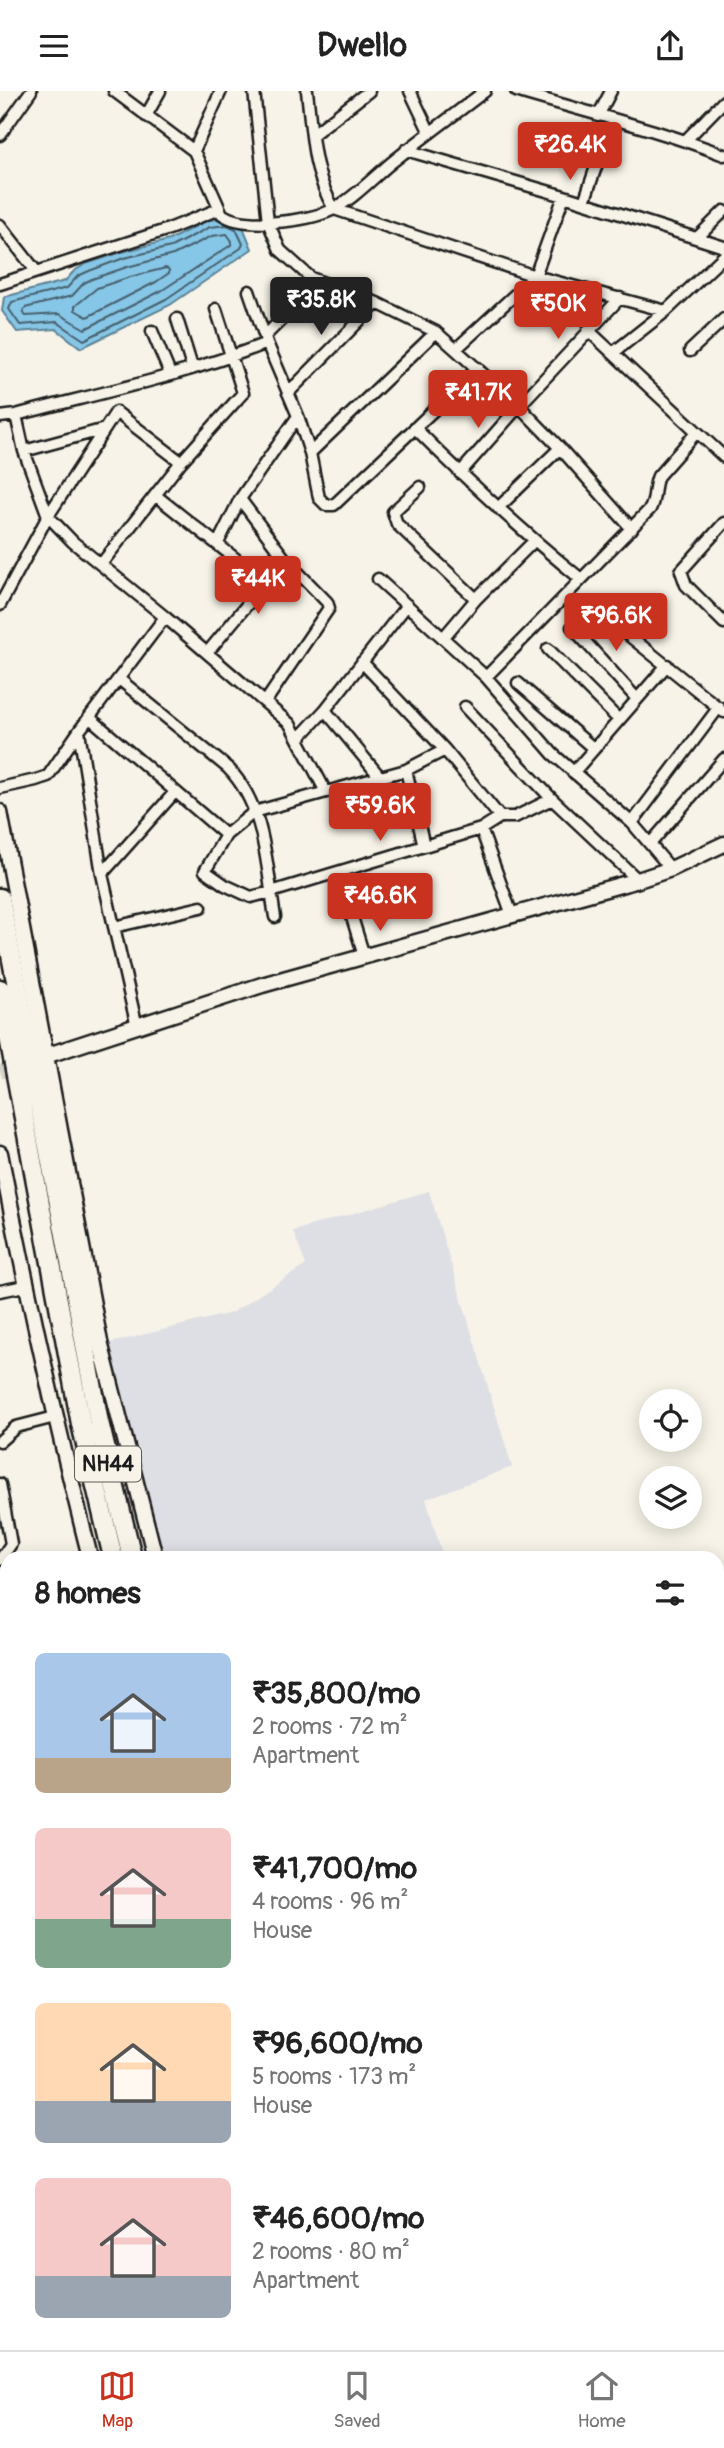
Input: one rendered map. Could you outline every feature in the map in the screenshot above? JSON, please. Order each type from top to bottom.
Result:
[{"type":"highway","name":"NH44","points":[[0,898],[99,1422],[131,1551]]},
{"type":"highway","name":"NH44","points":[[0,989],[81,1424],[112,1551]]},
{"type":"street","points":[[0,135],[31,91]]},
{"type":"street","points":[[114,91],[194,151],[219,209],[230,218],[268,222],[302,220],[334,209],[406,150],[485,91]]},
{"type":"street","points":[[146,115],[160,91]]},
{"type":"street","points":[[194,151],[221,91]]},
{"type":"street","points":[[254,91],[268,222],[280,250],[303,272],[319,282],[377,303],[436,332],[519,406],[632,529]]},
{"type":"street","points":[[307,91],[322,188],[334,209],[535,276],[666,311]]},
{"type":"street","points":[[312,135],[369,91]]},
{"type":"street","points":[[410,91],[430,133]]},
{"type":"street","points":[[516,91],[686,140],[724,155]]},
{"type":"street","points":[[598,116],[611,91]]},
{"type":"street","points":[[686,140],[724,101]]},
{"type":"street","points":[[584,202],[612,120]]},
{"type":"street","points":[[406,150],[584,202],[724,247]]},
{"type":"street","points":[[456,349],[535,276],[564,196]]},
{"type":"street","points":[[0,284],[169,229],[219,209]]},
{"type":"street","points":[[697,239],[724,211]]},
{"type":"street","points":[[0,225],[36,271]]},
{"type":"street","points":[[613,353],[666,311],[724,256]]},
{"type":"street","points":[[0,417],[232,357],[266,340],[319,282]]},
{"type":"street","points":[[249,291],[298,416],[310,453],[319,498],[326,505],[334,505],[478,368]]},
{"type":"street","points":[[460,473],[620,298]]},
{"type":"street","points":[[288,393],[377,303]]},
{"type":"street","points":[[102,563],[181,462],[243,393],[216,309]]},
{"type":"street","points":[[177,319],[192,367]]},
{"type":"street","points":[[690,351],[724,319]]},
{"type":"street","points":[[588,330],[724,457]]},
{"type":"street","points":[[152,331],[170,375]]},
{"type":"street","points":[[310,453],[436,332]]},
{"type":"street","points":[[0,605],[48,516],[116,412],[181,462]]},
{"type":"street","points":[[16,415],[24,451],[48,516],[74,542],[266,701],[290,724],[326,792]]},
{"type":"street","points":[[218,543],[240,499],[298,416]]},
{"type":"street","points":[[24,451],[105,429]]},
{"type":"street","points":[[416,429],[534,541],[581,579]]},
{"type":"street","points":[[486,677],[632,529],[654,503],[654,484],[662,469],[696,433]]},
{"type":"street","points":[[498,507],[560,448]]},
{"type":"street","points":[[419,487],[393,512],[393,518],[476,599]]},
{"type":"street","points":[[155,495],[265,582]]},
{"type":"street","points":[[240,499],[285,559],[327,602],[329,608],[266,701]]},
{"type":"street","points":[[724,523],[681,571],[685,585],[724,623]]},
{"type":"street","points":[[443,638],[476,599],[534,541]]},
{"type":"street","points":[[207,653],[285,559]]},
{"type":"street","points":[[378,579],[486,677],[553,754],[632,823],[671,869]]},
{"type":"street","points":[[299,738],[325,710],[407,605]]},
{"type":"street","points":[[603,614],[721,710],[632,823]]},
{"type":"street","points":[[0,788],[48,776],[166,618]]},
{"type":"street","points":[[572,627],[637,699]]},
{"type":"street","points":[[548,649],[619,720]]},
{"type":"street","points":[[362,662],[445,750],[500,817]]},
{"type":"street","points":[[573,773],[667,665]]},
{"type":"street","points":[[119,679],[228,768],[242,783],[262,828],[275,917]]},
{"type":"street","points":[[518,683],[594,749]]},
{"type":"street","points":[[465,708],[552,799],[638,880]]},
{"type":"street","points":[[325,710],[380,778]]},
{"type":"street","points":[[90,718],[226,835]]},
{"type":"street","points":[[79,731],[102,874],[137,1027]]},
{"type":"street","points":[[445,750],[406,770],[254,812],[226,835],[205,871],[225,885],[251,897],[271,893],[481,829],[500,817],[515,817],[552,799]]},
{"type":"street","points":[[650,844],[724,759]]},
{"type":"street","points":[[406,770],[424,846]]},
{"type":"street","points":[[102,874],[175,792]]},
{"type":"street","points":[[0,812],[100,1342],[153,1551]]},
{"type":"street","points":[[481,829],[512,915]]},
{"type":"street","points":[[45,1056],[262,985],[638,880],[671,869],[724,844]]},
{"type":"street","points":[[338,872],[364,956]]},
{"type":"street","points":[[114,927],[201,907]]},
{"type":"street","points":[[0,1153],[55,1417],[88,1551]]},
{"type":"street","points":[[0,1291],[26,1286]]},
{"type":"street","points":[[0,1441],[16,1427],[55,1417]]},
{"type":"street","points":[[0,1483],[11,1544],[6,1551]]},
{"type":"shaded area","points":[[429,1191],[512,1467],[426,1499],[441,1551],[158,1551],[106,1344],[231,1313],[306,1265],[293,1231]]},
{"type":"water","points":[[228,218],[241,222],[252,249],[170,305],[81,348],[56,329],[17,332],[2,311],[4,297],[65,281],[74,271],[86,264],[169,240],[208,220]]},
{"type":"tunnel","points":[[0,1072],[24,1063]]}]
